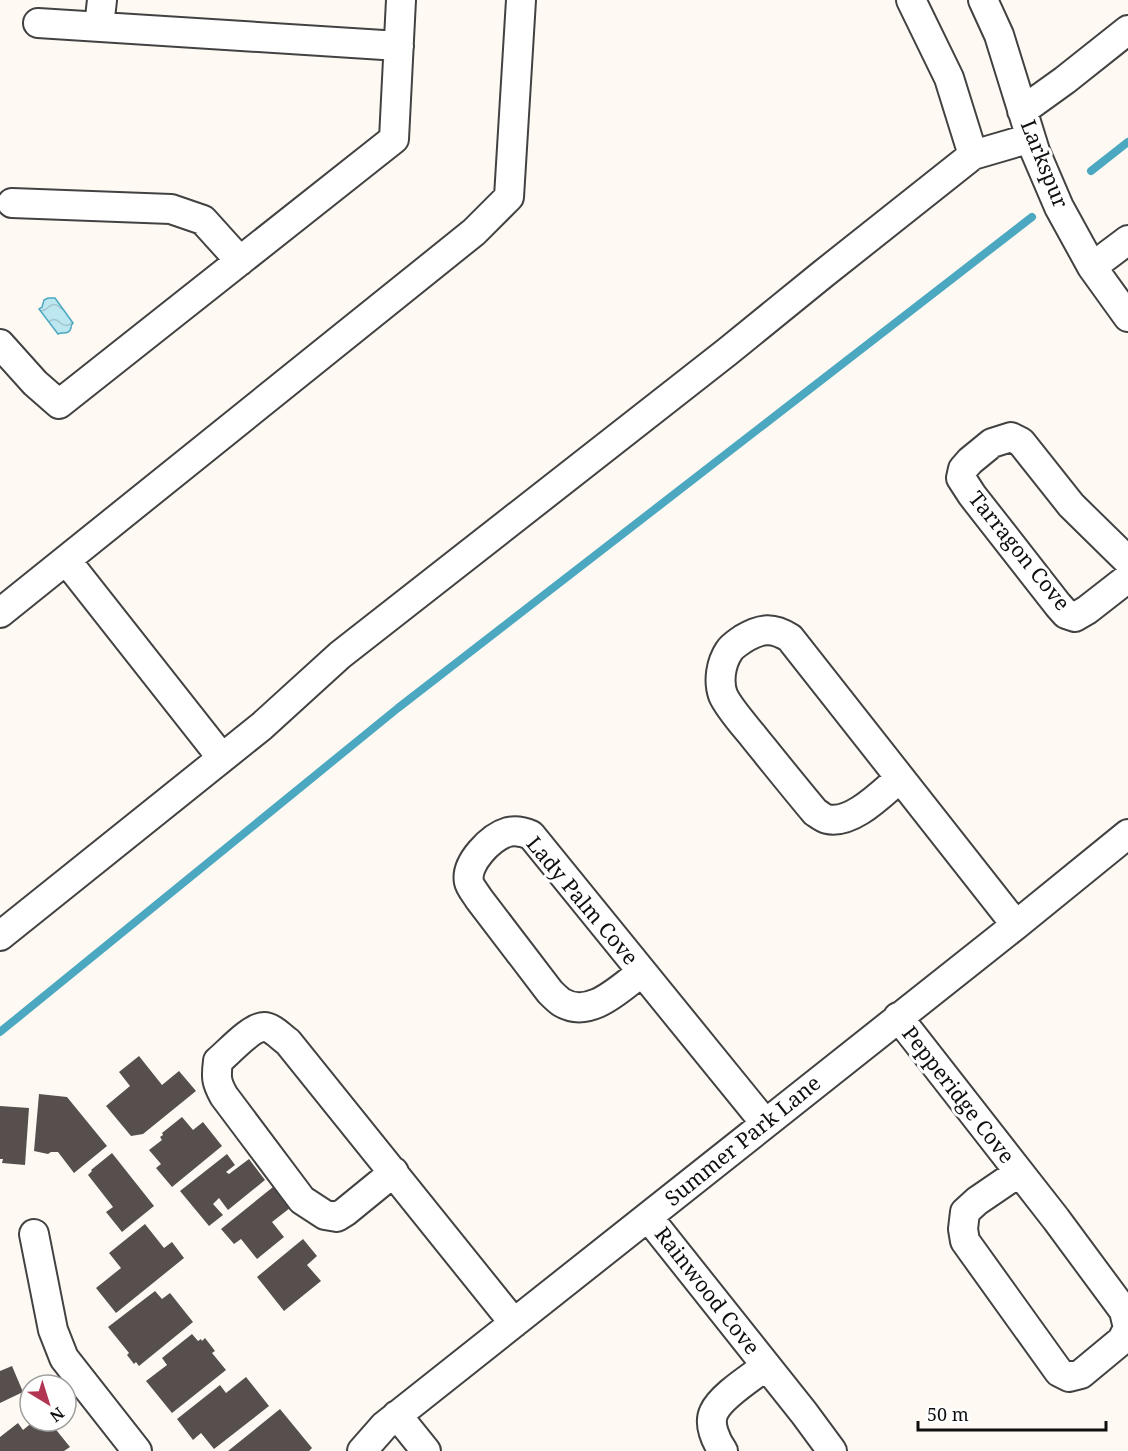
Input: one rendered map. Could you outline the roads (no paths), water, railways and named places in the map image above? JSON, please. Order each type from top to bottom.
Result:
[{"type":"street","points":[[0,344],[34,383],[59,404],[394,139],[401,0]]},
{"type":"street","points":[[0,613],[474,232],[509,197],[521,0]]},
{"type":"street","points":[[911,0],[949,78],[973,155]]},
{"type":"street","name":"Larkspur","points":[[983,0],[999,35],[1035,151],[1059,207],[1092,267],[1128,317]]},
{"type":"street","points":[[38,23],[100,14],[399,46]]},
{"type":"street","points":[[1022,111],[1128,30]]},
{"type":"street","points":[[0,936],[262,726],[340,655],[727,352],[973,155],[1031,138]]},
{"type":"street","points":[[12,203],[171,209],[203,220],[240,261]]},
{"type":"street","points":[[1092,267],[1128,240]]},
{"type":"street","name":"Tarragon Cove","points":[[1128,561],[1071,505],[1021,442],[1011,437],[992,443],[963,469],[961,478],[972,495],[1066,614],[1076,618],[1128,578]]},
{"type":"street","points":[[66,560],[222,758]]},
{"type":"street","points":[[900,778],[857,813],[842,819],[826,819],[815,812],[742,722],[724,696],[720,680],[723,665],[730,650],[755,632],[780,631],[790,638],[1016,925]]},
{"type":"street","name":"Lady Palm Cove","points":[[642,972],[601,1002],[586,1007],[573,1007],[561,1002],[550,992],[479,899],[469,882],[471,868],[477,856],[497,837],[509,832],[522,831],[531,835],[765,1123]]},
{"type":"street","name":"Summer Park Lane","points":[[362,1451],[397,1415],[1128,834]]},
{"type":"street","name":"Pepperidge Cove","points":[[898,1017],[1056,1219],[1124,1311],[1128,1328],[1122,1340],[1081,1374],[1069,1377],[1059,1372],[965,1241],[963,1229],[965,1212],[1018,1173]]},
{"type":"street","points":[[394,1172],[337,1217],[325,1215],[302,1200],[224,1096],[217,1083],[218,1061],[253,1030],[264,1027],[276,1032],[288,1042],[394,1172],[514,1323]]},
{"type":"street","name":"Rainwood Cove","points":[[648,1217],[832,1451]]},
{"type":"street","points":[[34,1234],[53,1330],[64,1358],[137,1451]]},
{"type":"street","name":"Rainwood Cove","points":[[723,1451],[715,1436],[712,1424],[713,1412],[724,1399],[766,1365]]},
{"type":"street","points":[[397,1415],[426,1451]]},
{"type":"water","points":[[55,298],[73,323],[69,332],[58,334],[39,309],[44,300]]},
{"type":"waterway","points":[[1091,171],[1128,142]]},
{"type":"waterway","points":[[0,1032],[398,708],[1032,217]]}]
